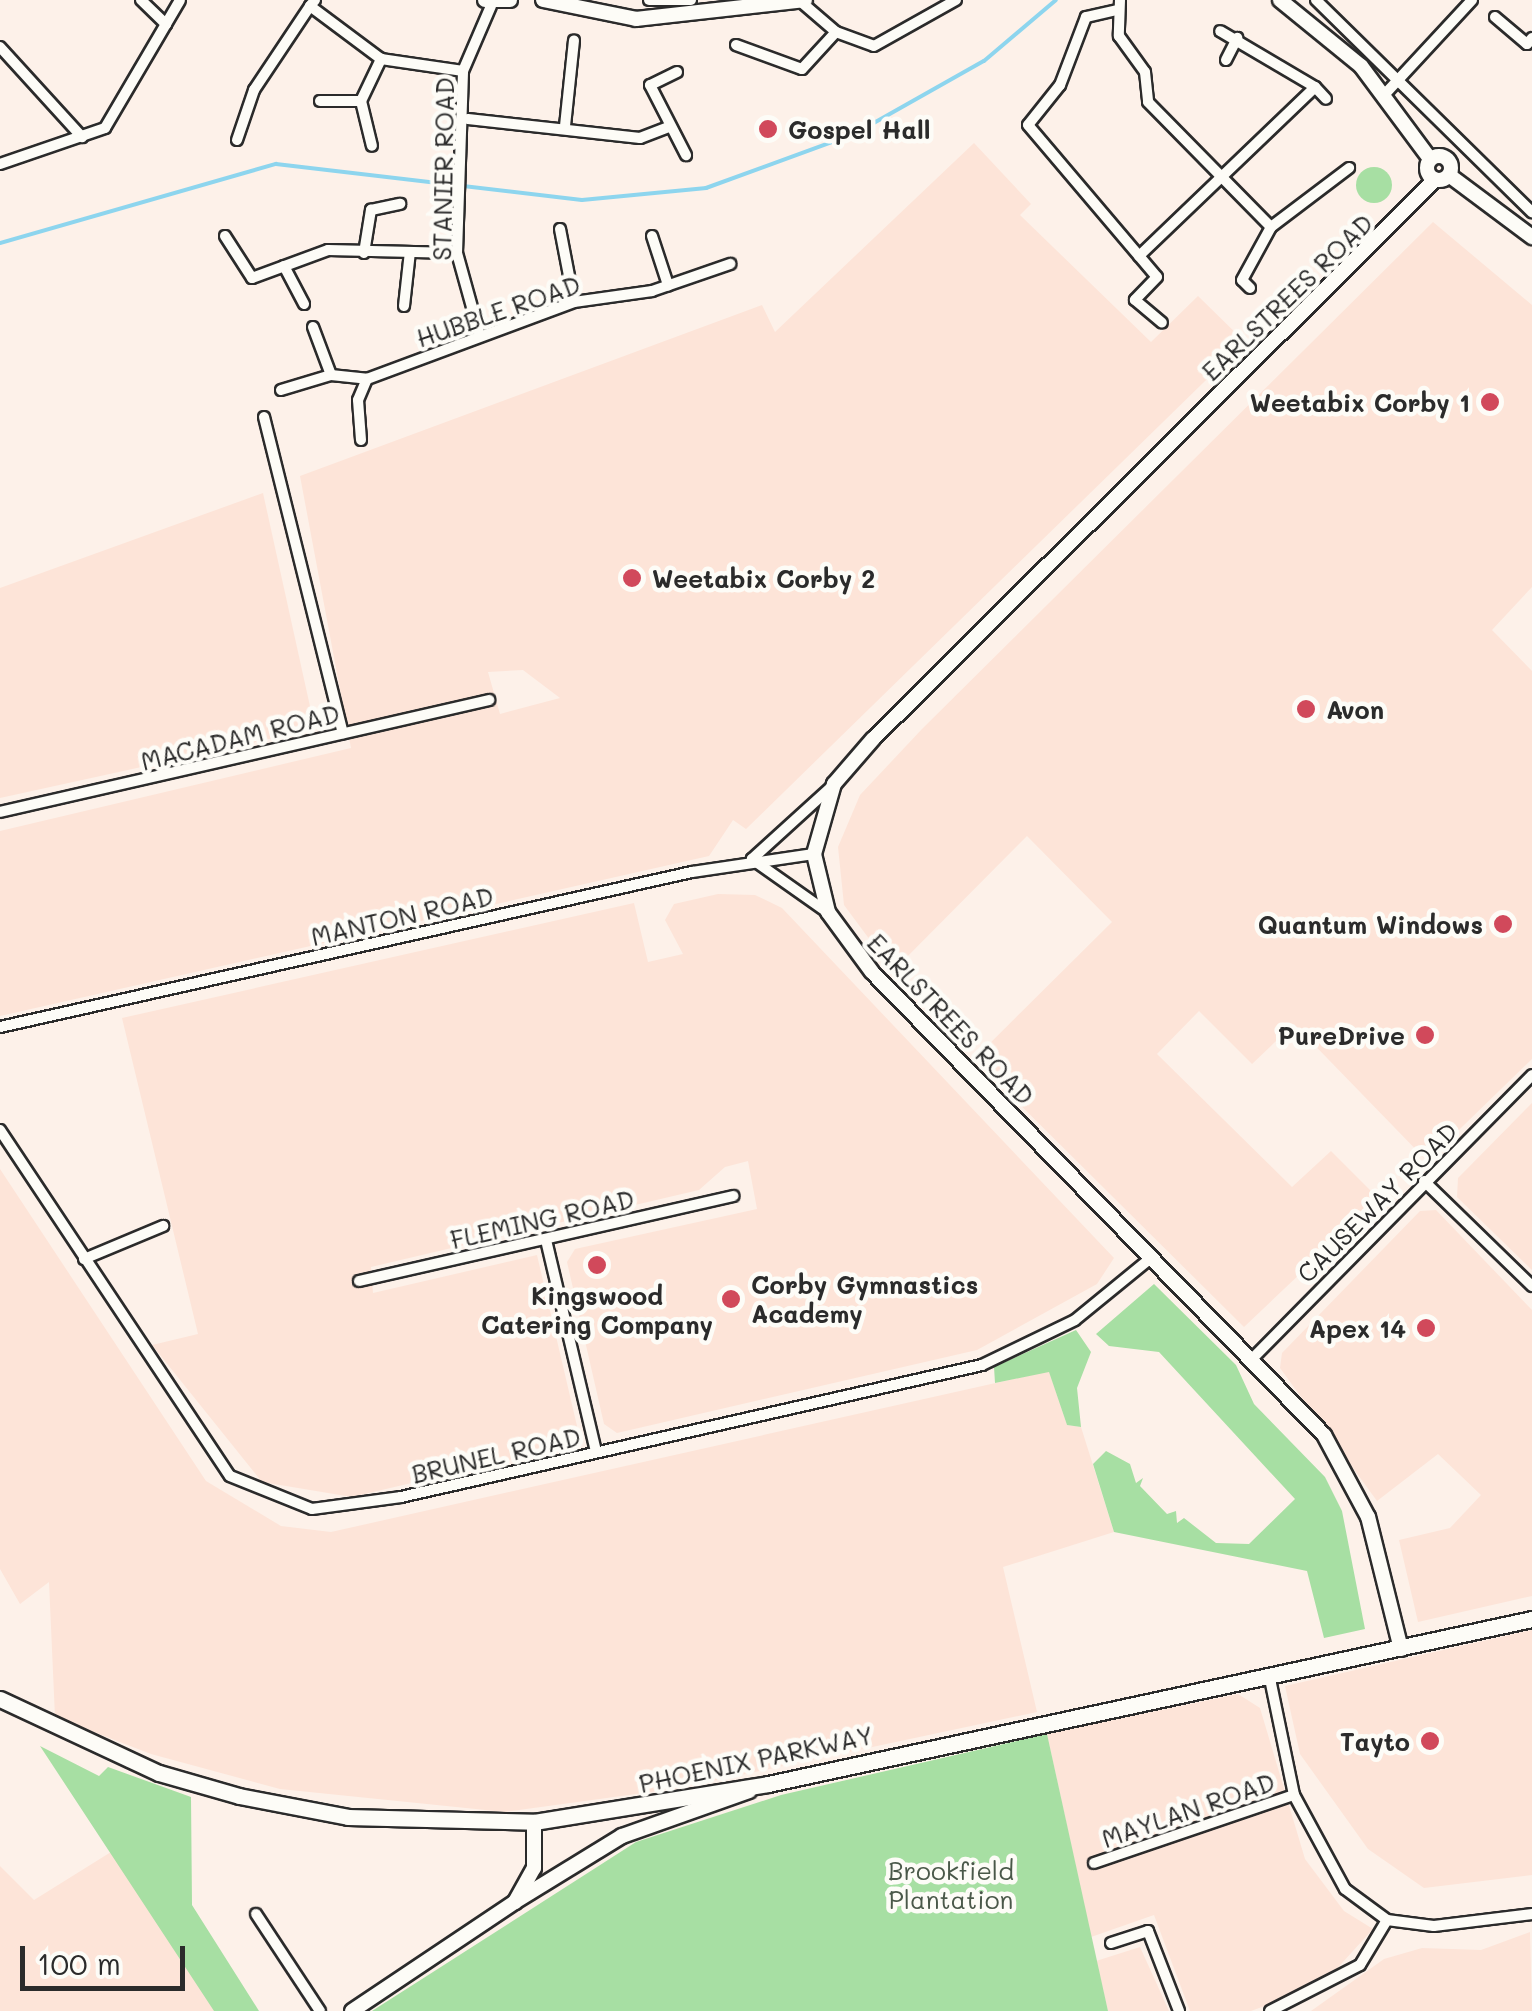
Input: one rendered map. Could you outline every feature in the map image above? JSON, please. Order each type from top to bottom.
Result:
[{"type":"main road","name":"PHOENIX PARKWAY","points":[[0,1699],[143,1766],[238,1796],[348,1817],[534,1822],[768,1784],[1532,1619]]},
{"type":"street","points":[[141,0],[166,24]]},
{"type":"street","points":[[0,164],[82,137],[114,118],[180,0]]},
{"type":"street","points":[[488,3],[510,0]]},
{"type":"street","points":[[544,0],[705,18],[803,1],[836,32],[874,46],[956,0]]},
{"type":"street","points":[[649,0],[691,0]]},
{"type":"street","points":[[1280,0],[1385,94],[1442,177],[1532,237]]},
{"type":"street","points":[[1316,0],[1532,212]]},
{"type":"street","points":[[1385,94],[1472,0]]},
{"type":"street","points":[[237,140],[254,90],[312,3],[381,59],[463,71]]},
{"type":"street","name":"STANIER ROAD","points":[[480,336],[457,253],[468,120],[463,71],[488,3]]},
{"type":"street","points":[[1162,323],[1135,300],[1156,277],[1028,125],[1060,84],[1086,17],[1119,5],[1148,102],[1271,228]]},
{"type":"street","points":[[1495,17],[1530,44]]},
{"type":"street","points":[[1220,31],[1326,98]]},
{"type":"street","points":[[736,45],[802,69],[836,32]]},
{"type":"street","points":[[1226,60],[1236,38]]},
{"type":"street","points":[[565,126],[574,40]]},
{"type":"street","points":[[0,47],[82,137]]},
{"type":"street","points":[[372,146],[362,101],[381,59]]},
{"type":"street","points":[[677,72],[650,85],[668,128],[686,156]]},
{"type":"street","points":[[1139,256],[1314,87]]},
{"type":"street","points":[[320,100],[362,101]]},
{"type":"street","points":[[468,120],[565,126],[640,138],[668,128]]},
{"type":"street","points":[[1234,270],[1246,284],[1271,228],[1349,168]]},
{"type":"street","name":"EARLSTREES ROAD","points":[[1401,1648],[1368,1516],[1324,1435],[872,972],[828,912],[814,854],[834,784],[1442,177]]},
{"type":"street","points":[[364,253],[370,210],[400,204]]},
{"type":"street","points":[[560,229],[574,302]]},
{"type":"street","points":[[225,236],[252,278],[328,250],[457,253]]},
{"type":"street","points":[[652,236],[668,285]]},
{"type":"street","points":[[404,306],[410,252]]},
{"type":"street","name":"HUBBLE ROAD","points":[[280,390],[331,375],[367,379],[574,302],[668,285],[730,264]]},
{"type":"street","points":[[284,266],[304,304]]},
{"type":"street","points":[[313,327],[331,375]]},
{"type":"street","points":[[362,440],[358,400],[367,379]]},
{"type":"street","points":[[264,417],[343,733]]},
{"type":"street","name":"MACADAM ROAD","points":[[0,812],[489,700]]},
{"type":"street","points":[[828,912],[752,859],[834,784]]},
{"type":"street","name":"MANTON ROAD","points":[[0,1027],[752,859],[814,854]]},
{"type":"street","name":"CAUSEWAY ROAD","points":[[1252,1359],[1532,1076]]},
{"type":"street","name":"BRUNEL ROAD","points":[[0,1130],[184,1418],[230,1476],[274,1499],[312,1509],[382,1501],[982,1365],[1075,1320],[1152,1257]]},
{"type":"street","points":[[1424,1182],[1532,1286]]},
{"type":"street","name":"FLEMING ROAD","points":[[359,1282],[733,1196]]},
{"type":"street","points":[[84,1259],[163,1226]]},
{"type":"street","points":[[546,1240],[596,1452]]},
{"type":"street","points":[[1270,1674],[1294,1795],[1326,1863],[1387,1920],[1434,1926],[1532,1914]]},
{"type":"street","points":[[352,2011],[622,1836],[768,1784]]},
{"type":"street","name":"MAYLAN ROAD","points":[[1094,1863],[1294,1795]]},
{"type":"street","points":[[515,1902],[534,1868],[534,1822]]},
{"type":"street","points":[[256,1914],[320,2011]]},
{"type":"street","points":[[1270,2011],[1360,1965],[1387,1920]]},
{"type":"street","points":[[1111,1942],[1148,1931],[1179,2011]]},
{"type":"shaded area","points":[[974,143],[1031,204],[1020,215],[1151,342],[1198,296],[1245,342],[746,829],[733,820],[709,856],[0,1016],[0,831],[351,748],[300,476],[762,305],[775,332]],"holes":[[[523,670],[560,698],[500,714],[488,672]]]},
{"type":"shaded area","points":[[1433,222],[1532,305],[1532,587],[1492,630],[1532,671],[1532,1059],[1427,1161],[1294,1024],[1252,1064],[1199,1011],[1157,1054],[1292,1187],[1331,1151],[1379,1199],[1244,1327],[974,1059],[1112,922],[1027,836],[893,971],[844,905],[838,847],[860,795],[922,729]]},
{"type":"shaded area","points":[[263,493],[315,729],[0,798],[0,588]]},
{"type":"shaded area","points":[[718,894],[755,895],[782,908],[1114,1258],[1097,1284],[977,1350],[617,1433],[604,1424],[567,1262],[575,1249],[757,1209],[748,1161],[725,1167],[699,1190],[371,1267],[373,1293],[537,1255],[581,1443],[352,1497],[262,1482],[152,1345],[198,1334],[122,1018],[634,903],[648,962],[683,954],[665,920],[674,904]]},
{"type":"shaded area","points":[[1532,1103],[1532,1270],[1457,1197],[1458,1178]]},
{"type":"shaded area","points":[[0,1169],[206,1481],[281,1526],[331,1532],[1049,1371],[1067,1425],[1081,1427],[1114,1532],[1003,1567],[1037,1712],[680,1788],[505,1812],[280,1789],[151,1754],[55,1717],[49,1582],[20,1604],[0,1569]]},
{"type":"shaded area","points":[[1436,1210],[1532,1310],[1532,1596],[1418,1622],[1399,1540],[1450,1528],[1481,1495],[1438,1454],[1377,1501],[1280,1368],[1282,1353],[1420,1211]]},
{"type":"shaded area","points":[[1532,1630],[1532,1875],[1424,1888],[1368,1849],[1300,1754],[1285,1686]]},
{"type":"shaded area","points":[[1238,1694],[1260,1708],[1305,1859],[1344,1911],[1373,1929],[1322,1985],[1251,2011],[1190,2011],[1154,1915],[1091,1937],[1047,1734]]},
{"type":"shaded area","points":[[111,1852],[216,2011],[0,2011],[0,1866],[34,1900]]},
{"type":"shaded area","points":[[1530,1932],[1532,2011],[1311,2011],[1384,1959],[1422,1948],[1481,1950]]},
{"type":"shaded area","points":[[1140,1947],[1169,2011],[1108,2011],[1096,1961]]},
{"type":"green space","points":[[1374,167],[1387,172],[1392,185],[1387,198],[1374,203],[1361,198],[1356,185],[1361,172]]},
{"type":"green space","points":[[1154,1284],[1236,1365],[1254,1404],[1325,1477],[1342,1511],[1365,1629],[1324,1638],[1307,1571],[1114,1532],[1093,1464],[1106,1451],[1130,1464],[1136,1483],[1143,1478],[1140,1486],[1167,1514],[1176,1511],[1177,1523],[1184,1518],[1216,1543],[1249,1544],[1295,1499],[1159,1352],[1109,1346],[1096,1334]]},
{"type":"green space","points":[[1076,1330],[1091,1352],[1077,1388],[1081,1427],[1067,1425],[1049,1372],[995,1383],[994,1367]]},
{"type":"green space","name":"Brookfield Plantation","points":[[1047,1734],[1108,2011],[372,2011],[636,1842],[781,1795]]},
{"type":"green space","points":[[40,1746],[99,1776],[108,1767],[191,1797],[192,1905],[259,2011],[214,2011]]},
{"type":"waterway","points":[[0,243],[276,164],[582,200],[706,188],[856,133],[984,61],[1056,0]]},
{"type":"place","name":"Gospel Hall","points":[[768,129]]},
{"type":"place","name":"Weetabix Corby 1","points":[[1490,402]]},
{"type":"place","name":"Weetabix Corby 2","points":[[632,578]]},
{"type":"place","name":"Avon","points":[[1306,709]]},
{"type":"place","name":"Quantum Windows","points":[[1503,924]]},
{"type":"place","name":"PureDrive","points":[[1425,1035]]},
{"type":"place","name":"Kingswood Catering Company","points":[[597,1265]]},
{"type":"place","name":"Corby Gymnastics Academy","points":[[731,1299]]},
{"type":"place","name":"Apex 14","points":[[1426,1328]]},
{"type":"place","name":"Tayto","points":[[1430,1741]]}]
